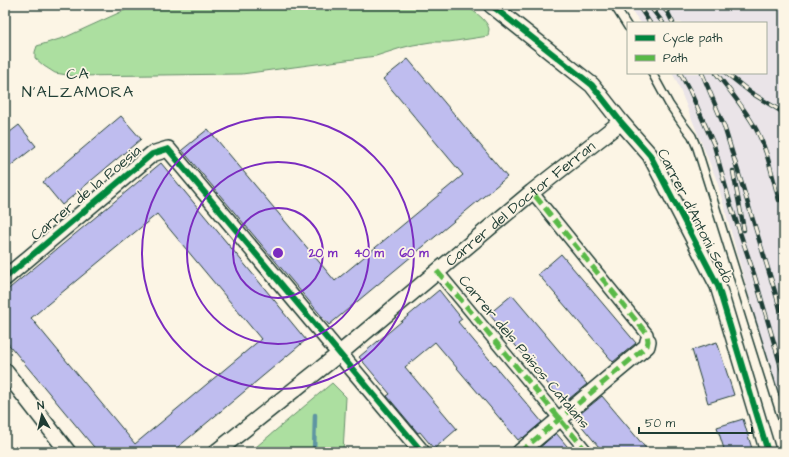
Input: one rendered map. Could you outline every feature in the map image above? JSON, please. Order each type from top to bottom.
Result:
[{"type":"street","name":"Carrer d'Antoni Sedó","points":[[491,5],[592,85],[621,122],[650,155],[718,286],[768,452]]},
{"type":"street","name":"Carrer del Doctor Ferran","points":[[216,452],[339,354],[532,192],[621,122]]},
{"type":"street","name":"Carrer de la Poesia","points":[[5,278],[152,154],[168,149],[339,354]]},
{"type":"street","points":[[520,452],[647,346],[648,341],[647,334],[532,192]]},
{"type":"street","name":"Carrer dels Països Catalans","points":[[437,271],[587,452]]},
{"type":"street","points":[[339,354],[422,452]]},
{"type":"street","points":[[5,371],[68,452]]},
{"type":"lane","points":[[614,5],[627,25]]},
{"type":"lane","points":[[653,74],[669,104],[692,136],[697,148],[784,425]]},
{"type":"shaded area","points":[[627,5],[784,5],[784,415],[768,365],[717,181],[673,74],[767,74],[767,22],[640,22]]},
{"type":"green space","points":[[136,5],[463,5],[482,18],[488,25],[489,30],[488,36],[449,42],[431,42],[413,45],[376,56],[242,74],[73,76],[55,73],[35,58],[37,46],[66,37]]},
{"type":"green space","points":[[332,383],[346,397],[343,452],[250,452]]},
{"type":"building","points":[[408,59],[507,177],[329,325],[182,150],[208,129],[335,281],[463,175],[383,79]]},
{"type":"building","points":[[121,116],[141,139],[62,205],[43,182]]},
{"type":"building","points":[[19,125],[36,146],[5,170],[5,136]]},
{"type":"building","points":[[161,163],[306,340],[172,452],[98,452],[5,340],[5,292]],"holes":[[[157,214],[261,339],[135,444],[31,318]]]},
{"type":"building","points":[[561,254],[636,343],[613,362],[538,274]]},
{"type":"building","points":[[439,290],[462,319],[458,322],[542,422],[523,438],[522,437],[518,440],[435,342],[405,367],[457,429],[434,449],[420,432],[418,433],[387,396],[390,394],[359,357]]},
{"type":"building","points":[[512,295],[587,384],[564,403],[489,314]]},
{"type":"building","points":[[717,342],[734,395],[708,403],[692,350]]},
{"type":"building","points":[[602,396],[649,452],[603,452],[575,418]]},
{"type":"building","points":[[743,419],[753,452],[725,452],[717,427]]},
{"type":"building","points":[[556,433],[572,452],[535,452]]},
{"type":"waterway","points":[[314,452],[315,415]]},
{"type":"railway","points":[[638,5],[649,22]]},
{"type":"railway","points":[[649,5],[662,22]]},
{"type":"railway","points":[[661,5],[668,13],[672,22]]},
{"type":"railway","points":[[681,74],[690,91],[714,145],[731,206],[754,274],[784,377]]},
{"type":"railway","points":[[702,74],[724,126],[784,321]]},
{"type":"railway","points":[[717,74],[742,107],[760,137],[767,155],[779,200]]},
{"type":"railway","points":[[727,74],[750,92],[784,113]]},
{"type":"railway","points":[[733,171],[744,230]]},
{"type":"marked path","points":[[520,452],[647,346],[648,341],[647,334],[532,192]]},
{"type":"marked path","points":[[437,271],[587,452]]},
{"type":"cycle path","points":[[491,5],[592,85],[621,122],[650,155],[718,286],[768,452]]},
{"type":"cycle path","points":[[5,278],[152,154],[168,149],[422,452]]},
{"type":"district","name":"CA N'ALZAMORA","points":[[78,83]]}]
